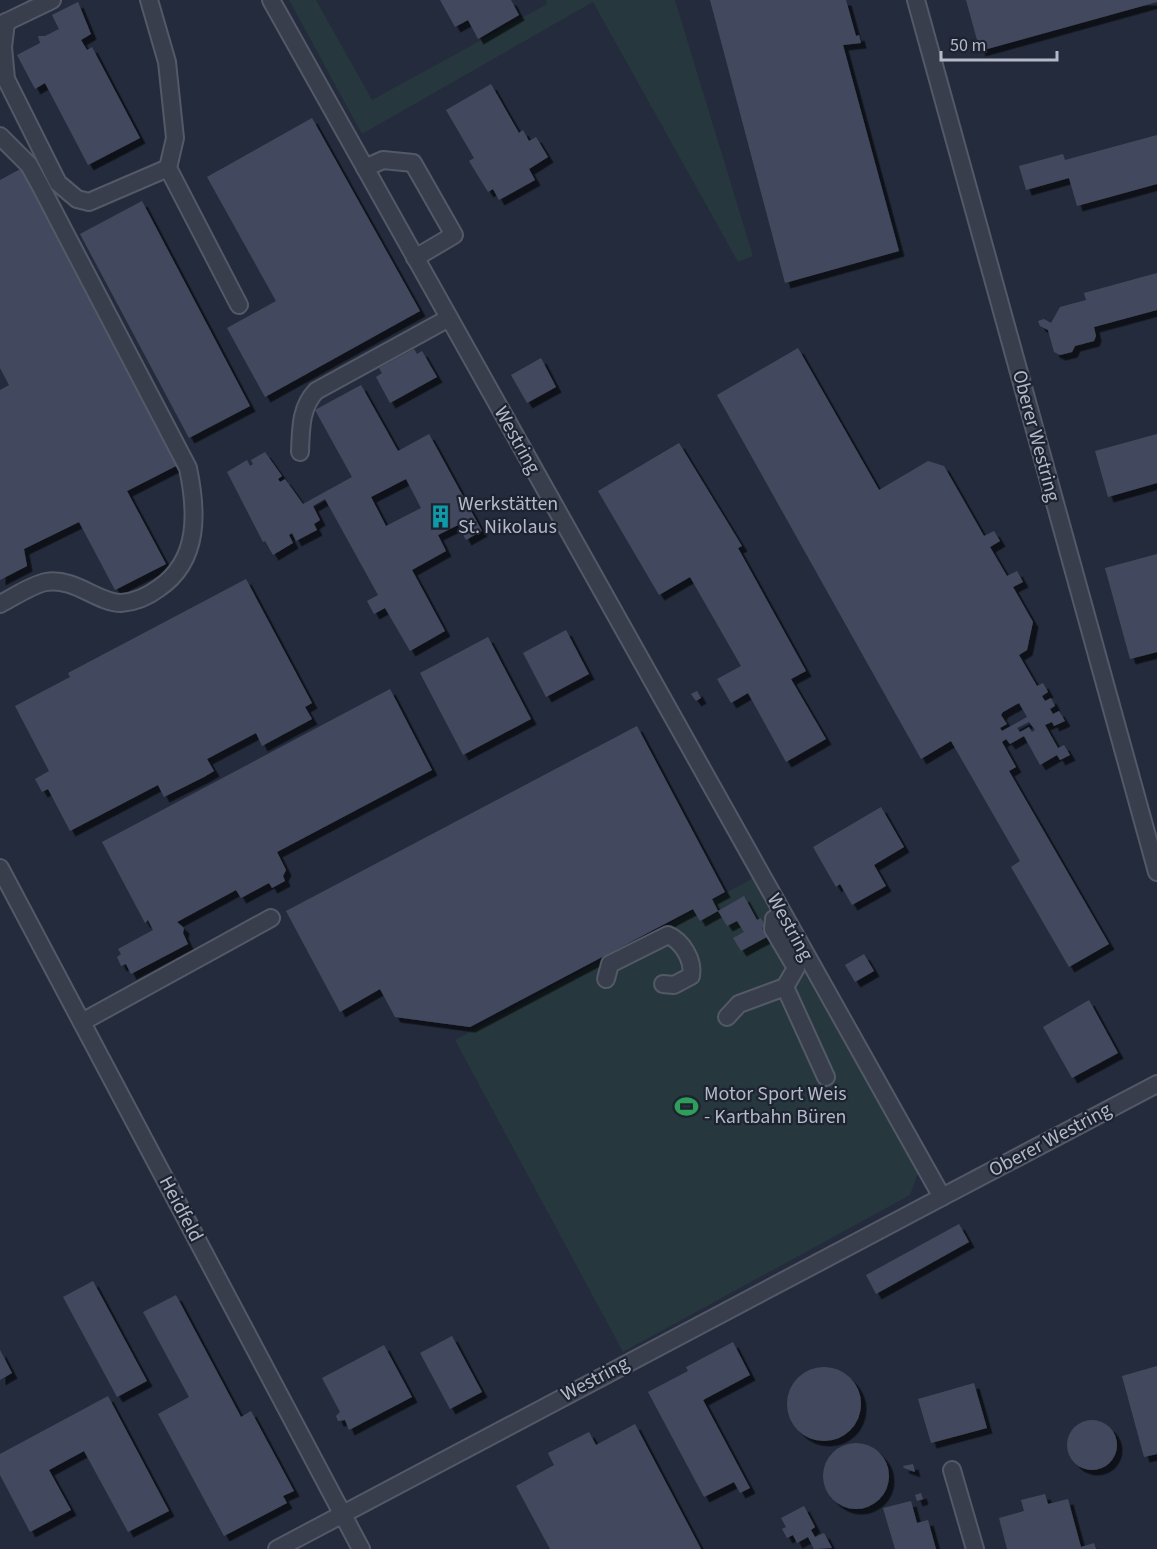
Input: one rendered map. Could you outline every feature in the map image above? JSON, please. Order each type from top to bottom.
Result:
[{"type":"street","points":[[52,0],[3,23],[3,47],[6,79],[58,183],[77,199],[89,202],[168,168]]},
{"type":"street","points":[[149,0],[168,73],[175,138],[168,168],[239,305]]},
{"type":"street","name":"Westring","points":[[271,0],[942,1197],[277,1549]]},
{"type":"street","name":"Oberer Westring","points":[[916,0],[1157,872]]},
{"type":"street","points":[[0,136],[29,165],[40,185],[188,468],[195,500],[193,530],[188,552],[173,578],[143,599],[119,603],[71,584],[46,582],[0,604]]},
{"type":"street","points":[[365,168],[383,160],[413,163],[454,235],[415,258]]},
{"type":"street","points":[[300,452],[305,405],[316,391],[449,318]]},
{"type":"street","name":"Heidfeld","points":[[0,868],[361,1549]]},
{"type":"street","points":[[727,1017],[739,1004],[785,987],[795,968],[773,929],[774,919],[783,914]]},
{"type":"street","points":[[82,1022],[272,918]]},
{"type":"street","points":[[606,979],[610,964],[668,935],[679,940],[693,968],[691,976],[674,985],[663,984]]},
{"type":"street","points":[[785,987],[826,1077]]},
{"type":"street","name":"Oberer Westring","points":[[942,1197],[1157,1084]]},
{"type":"street","points":[[952,1470],[975,1549]]},
{"type":"shaded area","points":[[289,0],[316,0],[372,100],[547,4],[546,0],[675,0],[753,256],[738,262],[593,2],[362,134]]},
{"type":"shaded area","name":"Motor Sport Weis - Kartbahn Büren","points":[[755,877],[918,1173],[910,1195],[623,1352],[455,1040]]},
{"type":"building","points":[[440,0],[511,0],[519,15],[478,39],[468,20],[455,27]]},
{"type":"building","points":[[710,0],[846,0],[856,36],[859,35],[861,43],[843,45],[899,251],[785,283]]},
{"type":"building","points":[[966,0],[1157,0],[1157,2],[980,51]]},
{"type":"building","points":[[78,2],[91,34],[81,40],[87,50],[92,47],[140,138],[88,165],[45,83],[35,89],[17,55],[40,43],[38,36],[45,36],[59,29],[52,15]]},
{"type":"building","points":[[491,84],[519,133],[523,130],[529,141],[536,137],[548,157],[529,169],[535,180],[499,200],[493,189],[488,192],[469,161],[474,158],[446,110]]},
{"type":"building","points":[[312,118],[420,311],[265,397],[227,328],[276,301],[207,177]]},
{"type":"building","points":[[1157,135],[1157,184],[1077,206],[1069,178],[1026,190],[1019,166],[1063,154],[1065,160]]},
{"type":"building","points":[[24,167],[180,464],[127,491],[166,564],[115,590],[79,522],[24,549],[27,566],[0,580],[0,390],[9,385],[0,368],[0,180]]},
{"type":"building","points":[[142,201],[250,406],[189,438],[80,234]]},
{"type":"building","points":[[1157,273],[1157,310],[1094,327],[1096,336],[1094,341],[1075,346],[1072,352],[1060,355],[1054,352],[1048,330],[1040,326],[1038,321],[1044,319],[1051,323],[1060,307],[1086,300],[1084,293]]},
{"type":"building","points":[[798,348],[879,490],[928,461],[944,466],[984,536],[994,531],[1000,541],[990,547],[1007,576],[1017,571],[1023,582],[1013,587],[1033,622],[1027,650],[1019,655],[1037,686],[1043,683],[1048,692],[1042,696],[1045,701],[1051,698],[1055,706],[1050,709],[1053,714],[1059,711],[1065,721],[1054,726],[1052,722],[1045,725],[1058,748],[1064,745],[1070,755],[1060,760],[1057,755],[1040,765],[1024,736],[1010,744],[1006,739],[1002,742],[1016,767],[1009,771],[1109,944],[1069,967],[1011,867],[1020,861],[951,741],[921,759],[717,395]],"holes":[[[1019,703],[1027,717],[1002,731],[1000,728],[1007,724],[1001,715]],[[1029,722],[1035,730],[1032,732],[1029,727],[1020,732],[1017,728]]]},
{"type":"building","points":[[414,349],[417,354],[422,351],[437,377],[390,403],[376,377],[382,373],[379,368]]},
{"type":"building","points":[[541,358],[556,387],[527,403],[511,375]]},
{"type":"building","name":"Werkstätten St. Nikolaus","points":[[361,385],[398,451],[429,434],[482,531],[466,540],[458,525],[438,535],[446,551],[412,570],[445,631],[410,651],[385,608],[374,614],[367,601],[378,595],[325,499],[313,506],[320,520],[314,524],[317,530],[296,541],[292,533],[289,535],[293,543],[273,555],[265,541],[263,542],[227,472],[247,460],[250,466],[253,464],[251,460],[265,452],[282,476],[278,479],[280,482],[285,479],[303,504],[352,477],[315,410]],"holes":[[[406,479],[421,508],[386,526],[371,497]]]},
{"type":"building","points":[[1157,434],[1157,483],[1108,497],[1095,451]]},
{"type":"building","points":[[679,443],[742,546],[738,548],[806,671],[791,679],[826,739],[786,762],[748,693],[731,703],[717,679],[741,666],[690,577],[659,595],[598,491]]},
{"type":"building","points":[[1157,554],[1157,652],[1130,659],[1105,568]]},
{"type":"building","points":[[246,579],[312,703],[305,707],[312,719],[262,746],[256,733],[207,759],[214,771],[204,777],[164,797],[158,785],[70,831],[48,789],[42,792],[35,779],[49,771],[15,706],[70,677],[68,673]]},
{"type":"building","points":[[566,630],[589,674],[546,697],[523,653]]},
{"type":"building","points":[[488,637],[531,719],[463,755],[420,673]]},
{"type":"building","points":[[390,689],[432,770],[277,852],[286,870],[283,876],[285,881],[272,888],[269,883],[241,898],[236,890],[177,922],[184,928],[183,933],[188,944],[131,974],[126,964],[121,966],[117,957],[121,954],[118,949],[153,930],[148,920],[145,923],[102,842]]},
{"type":"building","points":[[697,691],[701,698],[696,701],[691,694]]},
{"type":"building","points":[[637,726],[725,892],[712,899],[718,911],[700,921],[693,909],[470,1027],[395,1017],[380,989],[340,1012],[286,911]]},
{"type":"building","points":[[881,807],[904,847],[874,865],[886,886],[852,905],[840,884],[836,887],[813,847]]},
{"type":"building","points":[[744,896],[757,920],[761,918],[765,926],[762,928],[767,937],[741,951],[733,938],[744,932],[737,921],[727,926],[718,911]]},
{"type":"building","points":[[864,954],[874,971],[855,982],[845,965]]},
{"type":"building","points":[[1089,1000],[1118,1053],[1072,1078],[1043,1027]]},
{"type":"building","points":[[959,1224],[969,1242],[876,1294],[866,1275]]},
{"type":"building","points":[[93,1281],[147,1381],[117,1397],[63,1297]]},
{"type":"building","points":[[176,1295],[241,1417],[251,1411],[294,1491],[283,1496],[287,1503],[224,1536],[158,1414],[189,1397],[143,1312]]},
{"type":"building","points":[[452,1336],[482,1392],[450,1409],[420,1353]]},
{"type":"building","points":[[733,1342],[750,1375],[703,1400],[750,1488],[740,1493],[734,1482],[704,1497],[648,1392],[688,1371],[686,1367]]},
{"type":"building","points":[[384,1345],[412,1397],[349,1430],[345,1420],[338,1421],[336,1416],[340,1412],[322,1378]]},
{"type":"building","points":[[0,1350],[12,1373],[0,1380]]},
{"type":"building","points":[[1157,1366],[1157,1454],[1144,1457],[1122,1376]]},
{"type":"building","points":[[824,1367],[845,1373],[855,1383],[861,1404],[855,1425],[845,1435],[824,1441],[803,1435],[793,1425],[787,1404],[793,1383],[803,1373]]},
{"type":"building","points":[[974,1383],[987,1428],[931,1443],[918,1399]]},
{"type":"building","points":[[108,1396],[169,1511],[128,1532],[84,1451],[49,1470],[71,1510],[30,1532],[0,1475],[0,1454]]},
{"type":"building","points":[[1097,1420],[1110,1427],[1116,1435],[1116,1455],[1110,1463],[1102,1469],[1087,1470],[1074,1463],[1068,1455],[1067,1440],[1074,1427],[1082,1421]]},
{"type":"building","points":[[635,1424],[701,1549],[550,1549],[516,1486],[554,1465],[548,1453],[589,1432],[596,1445]]},
{"type":"building","points":[[856,1443],[869,1446],[879,1453],[886,1463],[889,1476],[886,1489],[879,1499],[869,1506],[856,1509],[843,1506],[833,1499],[826,1489],[823,1476],[826,1463],[833,1453],[843,1446]]},
{"type":"building","points":[[913,1464],[915,1472],[903,1466]]},
{"type":"building","points":[[921,1493],[923,1499],[917,1501],[915,1495]]},
{"type":"building","points":[[1045,1494],[1048,1504],[1068,1499],[1081,1547],[1094,1543],[1096,1549],[1007,1549],[999,1518],[1024,1511],[1021,1500]]},
{"type":"building","points":[[911,1501],[917,1523],[928,1520],[936,1549],[895,1549],[883,1508]]},
{"type":"building","points":[[804,1506],[815,1527],[811,1530],[815,1537],[824,1533],[832,1548],[814,1549],[808,1537],[797,1543],[793,1535],[787,1538],[782,1529],[786,1527],[781,1518]]},
{"type":"place","name":"Werkstätten St. Nikolaus","points":[[440,516]]},
{"type":"place","name":"Motor Sport Weis - Kartbahn Büren","points":[[686,1106]]}]
